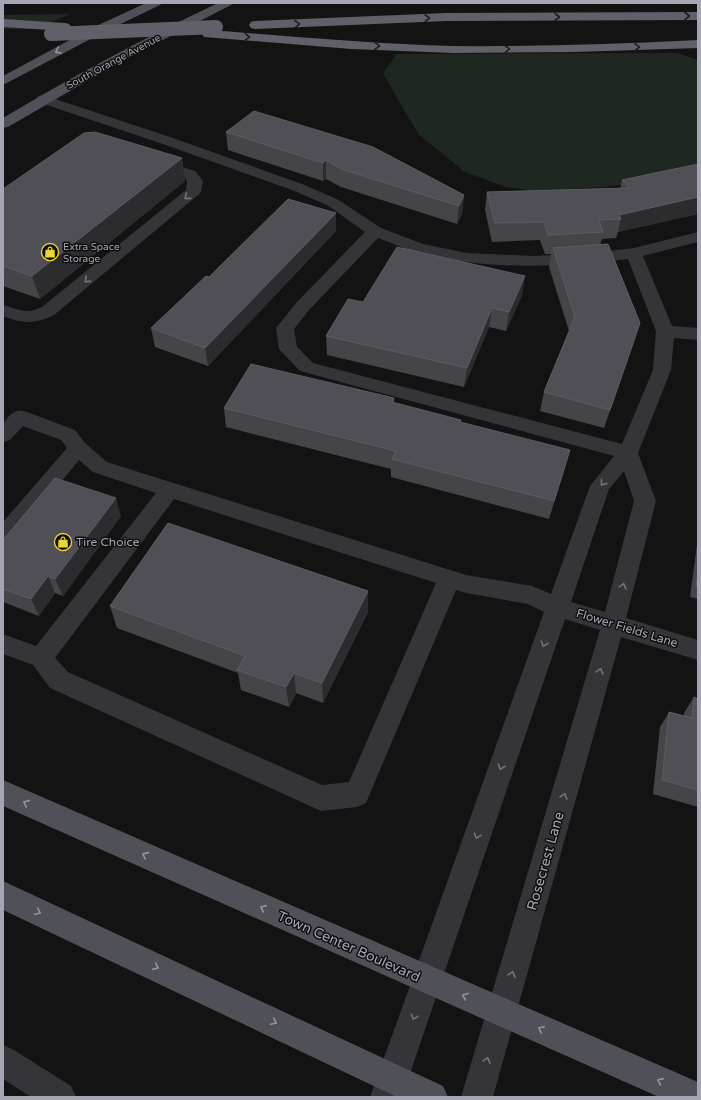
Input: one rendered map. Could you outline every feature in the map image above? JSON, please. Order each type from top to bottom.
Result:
[{"type":"highway","points":[[10,36],[212,31],[447,17],[698,16]]},
{"type":"highway","points":[[3,23],[65,27],[212,31],[372,46],[487,49],[618,48],[698,44]]},
{"type":"main road","points":[[3,81],[89,35],[156,3]]},
{"type":"main road","name":"South Orange Avenue","points":[[3,124],[43,99],[117,58],[226,3]]},
{"type":"main road","name":"Town Center Boulevard","points":[[3,793],[696,1097]]},
{"type":"main road","points":[[3,895],[389,1088],[432,1097]]},
{"type":"street","points":[[43,99],[297,187],[332,202],[375,232],[419,248],[467,258],[534,261],[590,258],[634,253],[698,237]]},
{"type":"street","points":[[3,310],[22,318],[36,317],[48,311],[193,192],[195,181],[190,174],[138,158]]},
{"type":"street","points":[[375,232],[304,306],[286,328],[288,349],[307,367],[628,453]]},
{"type":"street","points":[[389,1088],[556,607],[600,486],[628,453],[662,370],[665,331],[634,253]]},
{"type":"street","points":[[665,331],[698,334]]},
{"type":"street","points":[[3,435],[12,414]]},
{"type":"street","name":"Flower Fields Lane","points":[[12,414],[68,435],[78,448],[100,467],[449,579],[466,584],[532,595],[556,607],[698,650]]},
{"type":"street","points":[[3,537],[78,448]]},
{"type":"street","name":"Rosecrest Lane","points":[[477,1097],[613,624],[645,501],[628,453]]},
{"type":"street","points":[[41,658],[170,489]]},
{"type":"street","points":[[3,644],[41,658],[59,680],[321,798],[357,794],[449,579]]},
{"type":"street","points":[[3,1061],[60,1097]]},
{"type":"shaded area","points":[[70,14],[35,29],[3,29],[3,15]]},
{"type":"shaded area","points":[[678,53],[698,60],[698,174],[605,187],[536,191],[506,187],[465,172],[419,135],[383,74],[396,54]]},
{"type":"building","points":[[254,111],[373,147],[464,195],[459,206],[341,169],[326,160],[323,163],[226,132]]},
{"type":"building","name":"Extra Space Storage","points":[[95,132],[182,158],[32,276],[3,266],[3,189],[84,133]]},
{"type":"building","points":[[698,164],[698,197],[619,215],[621,219],[599,220],[603,232],[548,235],[544,222],[495,223],[487,192],[630,188],[622,180]]},
{"type":"building","points":[[288,199],[336,213],[205,348],[151,328],[206,276],[209,277]]},
{"type":"building","points":[[608,244],[640,323],[610,410],[544,392],[575,317],[553,248]]},
{"type":"building","points":[[397,247],[525,276],[509,312],[492,308],[467,368],[326,336],[348,299],[363,302]]},
{"type":"building","points":[[251,364],[394,398],[392,402],[461,420],[460,422],[570,450],[554,501],[392,459],[396,451],[224,408]]},
{"type":"building","name":"Tire Choice","points":[[55,478],[116,498],[55,579],[48,576],[31,599],[3,589],[3,540]]},
{"type":"building","points":[[168,523],[368,591],[322,683],[294,673],[286,687],[237,670],[245,656],[110,606]]},
{"type":"building","points":[[698,572],[698,585],[696,585]]},
{"type":"building","points":[[694,697],[698,699],[698,790],[662,780],[669,712],[692,718]]},
{"type":"place","name":"Extra Space Storage","points":[[50,252]]},
{"type":"place","name":"Tire Choice","points":[[63,542]]}]
